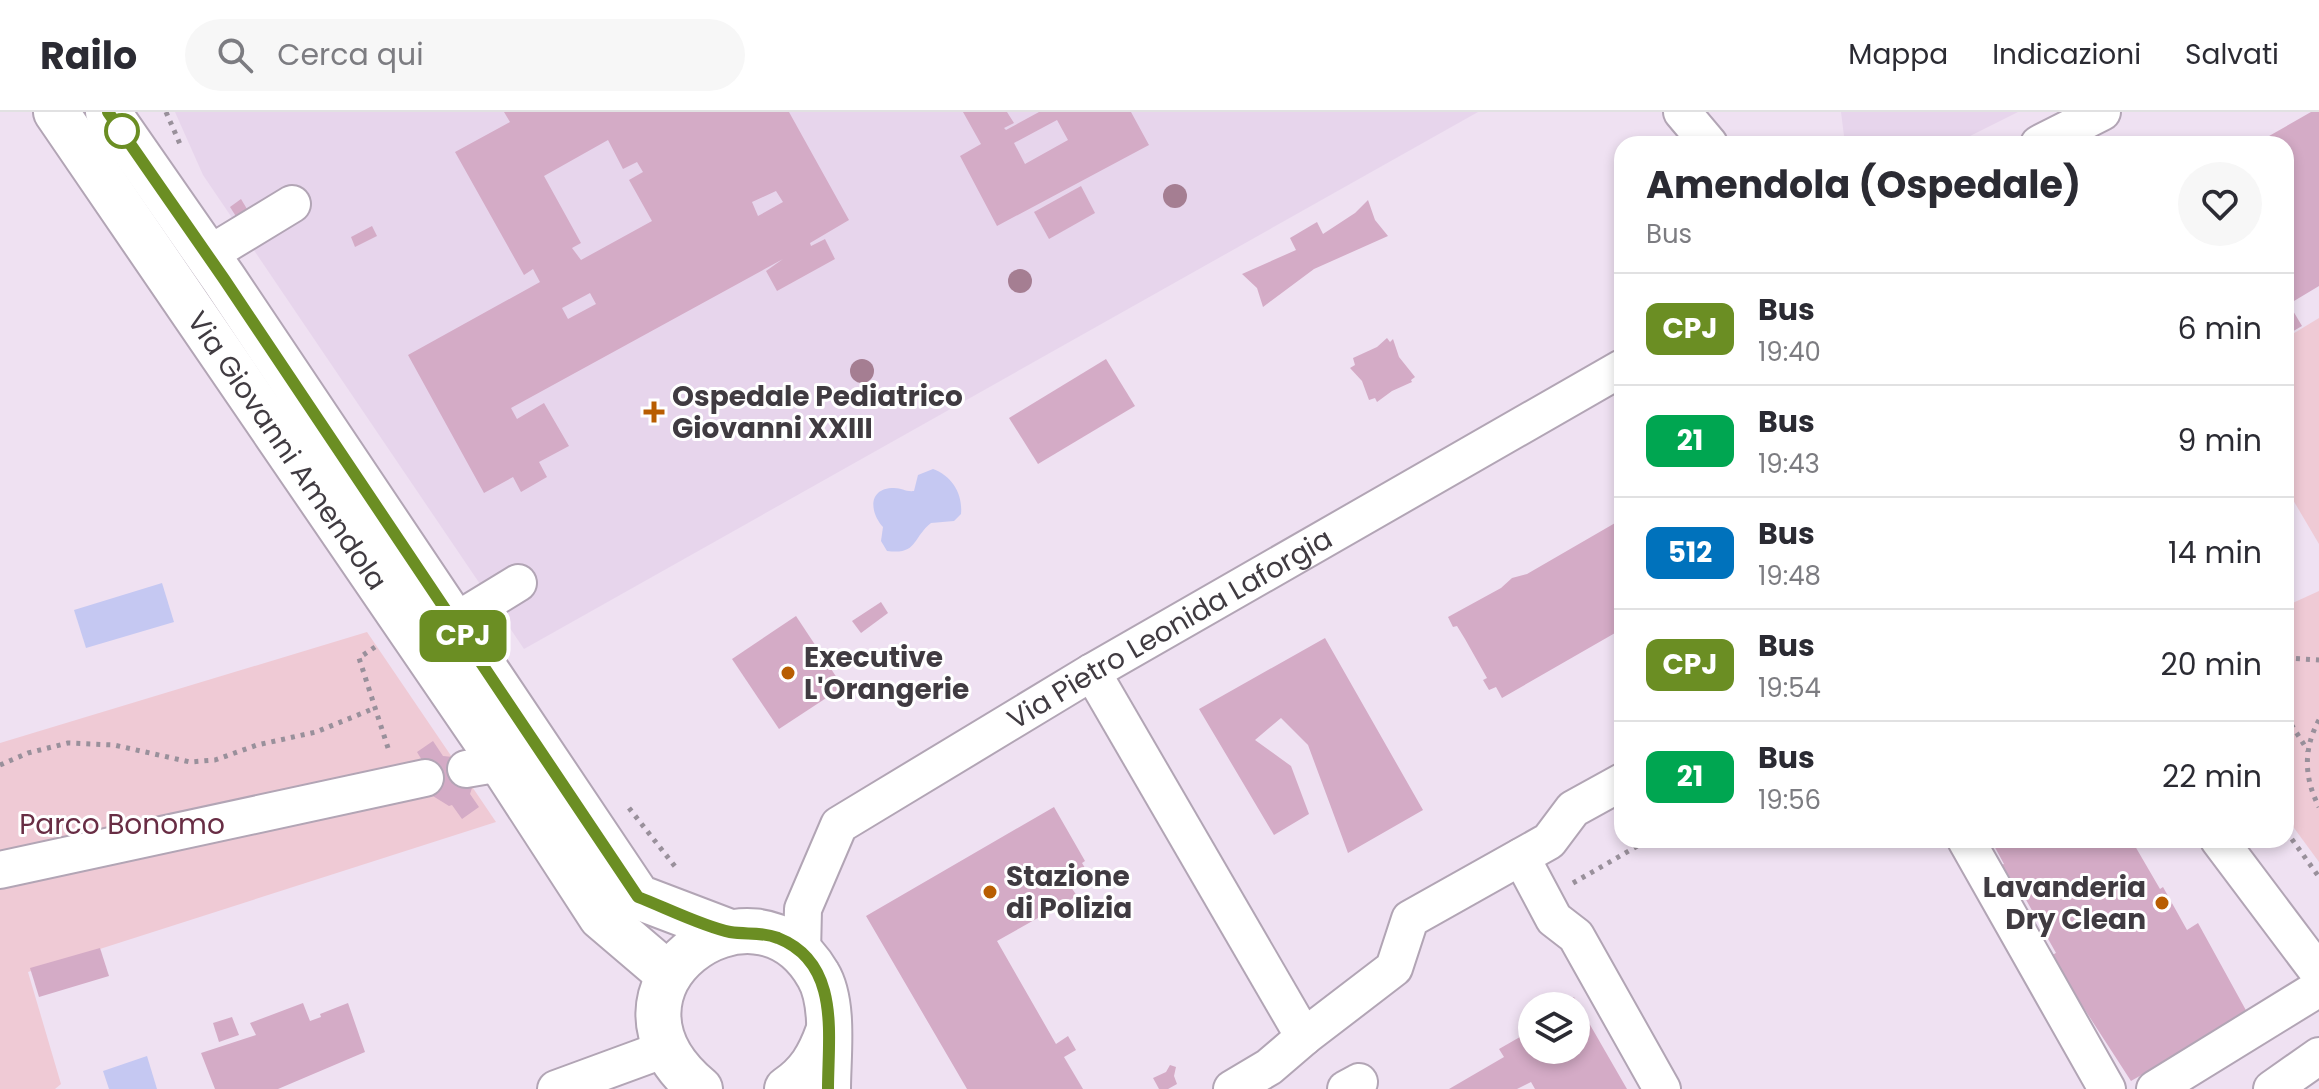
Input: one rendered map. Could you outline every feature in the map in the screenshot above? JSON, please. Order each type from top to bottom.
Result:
[{"type":"main road","name":"Via Giovanni Amendola","points":[[56,112],[418,636],[638,897],[730,932]]},
{"type":"main road","name":"Via Giovanni Amendola","points":[[108,112],[208,255],[418,636],[483,766],[601,917],[669,975]]},
{"type":"main road","name":"Via Giovanni Amendola","points":[[700,1089],[678,1071],[665,1049],[659,1024],[660,999],[669,975],[685,954],[706,940],[730,932],[756,932],[780,939],[802,953]]},
{"type":"main road","points":[[802,953],[819,976],[828,1003],[828,1089]]},
{"type":"main road","points":[[787,1089],[803,1078],[819,1057],[828,1032]]},
{"type":"street","points":[[1682,112],[1702,136]]},
{"type":"street","points":[[2055,136],[2102,112]]},
{"type":"street","points":[[208,255],[292,204]]},
{"type":"street","name":"Via Pietro Leonida Laforgia","points":[[802,953],[803,909],[839,825],[1092,672],[1614,373]]},
{"type":"street","points":[[418,636],[518,583]]},
{"type":"street","points":[[1092,672],[1304,1037]]},
{"type":"street","points":[[0,870],[413,781]]},
{"type":"street","points":[[1232,1089],[1269,1067],[1394,968],[1410,919],[1549,841],[1573,809],[1614,786]]},
{"type":"street","points":[[1971,848],[2107,1089]]},
{"type":"street","points":[[2225,848],[2319,973]]},
{"type":"street","points":[[1521,857],[1554,919],[1576,936],[1662,1089]]},
{"type":"street","points":[[2155,1089],[2319,988]]},
{"type":"street","points":[[556,1089],[665,1049]]},
{"type":"street","points":[[2272,1089],[2319,1056]]},
{"type":"path","points":[[413,781],[375,708],[359,658],[418,636]]},
{"type":"path","points":[[2294,658],[2319,660]]},
{"type":"path","points":[[0,765],[28,753],[68,743],[114,745],[190,762],[215,760],[257,745],[316,732],[375,708]]},
{"type":"path","points":[[2319,720],[2311,734],[2306,762],[2311,790],[2319,807]]},
{"type":"path","points":[[2294,729],[2308,751]]},
{"type":"path","points":[[2294,842],[2319,877]]},
{"type":"path","points":[[1544,899],[1634,848]]},
{"type":"shaded area","name":"Ospedale Pediatrico Giovanni XXIII","points":[[175,112],[1478,112],[524,649],[203,175]]},
{"type":"shaded area","points":[[1841,112],[2018,112],[1970,136],[1844,136]]},
{"type":"green space","points":[[2319,318],[2319,544],[2294,502],[2294,333]]},
{"type":"green space","points":[[2319,591],[2319,862],[2294,828],[2294,602]]},
{"type":"green space","name":"Parco Bonomo","points":[[367,632],[496,822],[28,972],[61,1084],[55,1089],[0,1089],[0,743]]},
{"type":"water","points":[[933,469],[946,476],[955,487],[961,514],[954,521],[931,523],[910,548],[887,551],[881,541],[883,527],[875,515],[875,497],[885,489],[914,491],[918,475]]},
{"type":"water","points":[[162,583],[174,622],[86,648],[74,610]]},
{"type":"water","points":[[147,1056],[157,1089],[109,1089],[103,1071]]},
{"type":"building","points":[[504,112],[789,112],[849,220],[810,243],[811,246],[825,239],[835,259],[777,291],[766,271],[783,259],[511,408],[517,419],[544,403],[569,446],[539,462],[547,477],[521,492],[513,477],[484,493],[408,355],[540,282],[533,269],[524,275],[455,152],[510,122]],"holes":[[[608,140],[623,169],[637,162],[643,172],[629,180],[652,221],[581,260],[572,248],[581,243],[544,176]],[[776,191],[783,202],[758,216],[752,202]],[[590,293],[596,304],[568,319],[562,308]]]},
{"type":"building","points":[[963,112],[1007,112],[1014,123],[1004,128],[1006,130],[1039,112],[1131,112],[1149,145],[997,226],[960,156],[981,144]],"holes":[[[1057,120],[1068,140],[1025,164],[1014,143]]]},
{"type":"building","points":[[2311,112],[2319,112],[2319,286],[2294,301],[2294,136],[2269,136]]},
{"type":"building","points":[[1081,186],[1095,213],[1049,239],[1034,212]]},
{"type":"building","points":[[241,199],[250,214],[239,221],[230,207]]},
{"type":"building","points":[[1368,200],[1375,220],[1388,236],[1314,269],[1263,307],[1257,288],[1242,274],[1296,250],[1290,238],[1317,222],[1323,234],[1355,213]]},
{"type":"building","points":[[372,226],[377,236],[355,247],[351,237]]},
{"type":"building","points":[[2294,312],[2302,326],[2294,331]]},
{"type":"building","points":[[1387,338],[1390,342],[1393,339],[1399,357],[1415,377],[1412,382],[1377,402],[1375,398],[1369,400],[1362,381],[1350,368],[1355,365],[1353,358],[1377,347]]},
{"type":"building","points":[[1106,359],[1135,406],[1038,464],[1009,418]]},
{"type":"building","points":[[1614,524],[1614,634],[1502,698],[1496,687],[1489,690],[1483,680],[1487,678],[1457,626],[1453,627],[1448,617],[1501,588],[1512,578],[1527,574]]},
{"type":"building","points":[[881,602],[888,613],[861,633],[852,621]]},
{"type":"building","name":"Executive L'Orangerie","points":[[796,616],[843,687],[779,729],[732,659]]},
{"type":"building","points":[[1325,638],[1423,810],[1348,853],[1308,745],[1281,718],[1255,740],[1291,766],[1309,814],[1274,835],[1199,709]]},
{"type":"building","points":[[433,741],[443,756],[453,757],[464,770],[472,788],[470,794],[479,807],[462,819],[452,805],[428,793],[425,765],[417,752]]},
{"type":"building","points":[[1054,807],[1085,861],[1082,863],[1090,876],[1071,887],[1077,896],[997,941],[1056,1044],[1068,1036],[1076,1050],[1064,1057],[1083,1089],[967,1089],[866,916]]},
{"type":"building","points":[[1995,848],[2136,848],[2187,930],[2198,923],[2248,1014],[2131,1081],[2050,956],[2056,953],[2020,889],[2013,893],[1998,866],[2004,864]]},
{"type":"building","points":[[100,948],[109,976],[39,997],[30,968]]},
{"type":"building","points":[[303,1003],[310,1021],[348,1003],[365,1052],[278,1089],[215,1089],[201,1053],[256,1035],[250,1023]]},
{"type":"building","points":[[232,1017],[239,1035],[219,1042],[213,1023]]},
{"type":"building","points":[[1590,1025],[1627,1089],[1535,1089],[1531,1082],[1517,1089],[1449,1089],[1504,1057],[1499,1049],[1518,1038],[1518,1064],[1590,1064]]},
{"type":"building","points":[[1170,1065],[1176,1067],[1174,1076],[1177,1084],[1168,1089],[1159,1089],[1153,1078],[1166,1072]]},
{"type":"bus line","name":"CPJ","points":[[108,112],[224,279],[638,897],[730,932],[756,932],[780,939],[802,953],[819,976],[828,1003],[828,1089]]},
{"type":"place","name":"Ospedale Pediatrico Giovanni XXIII","points":[[654,412]]},
{"type":"place","name":"Executive L'Orangerie","points":[[788,673]]},
{"type":"place","name":"Stazione di Polizia","points":[[990,892]]},
{"type":"place","name":"Lavanderia Dry Clean","points":[[2162,903]]}]
